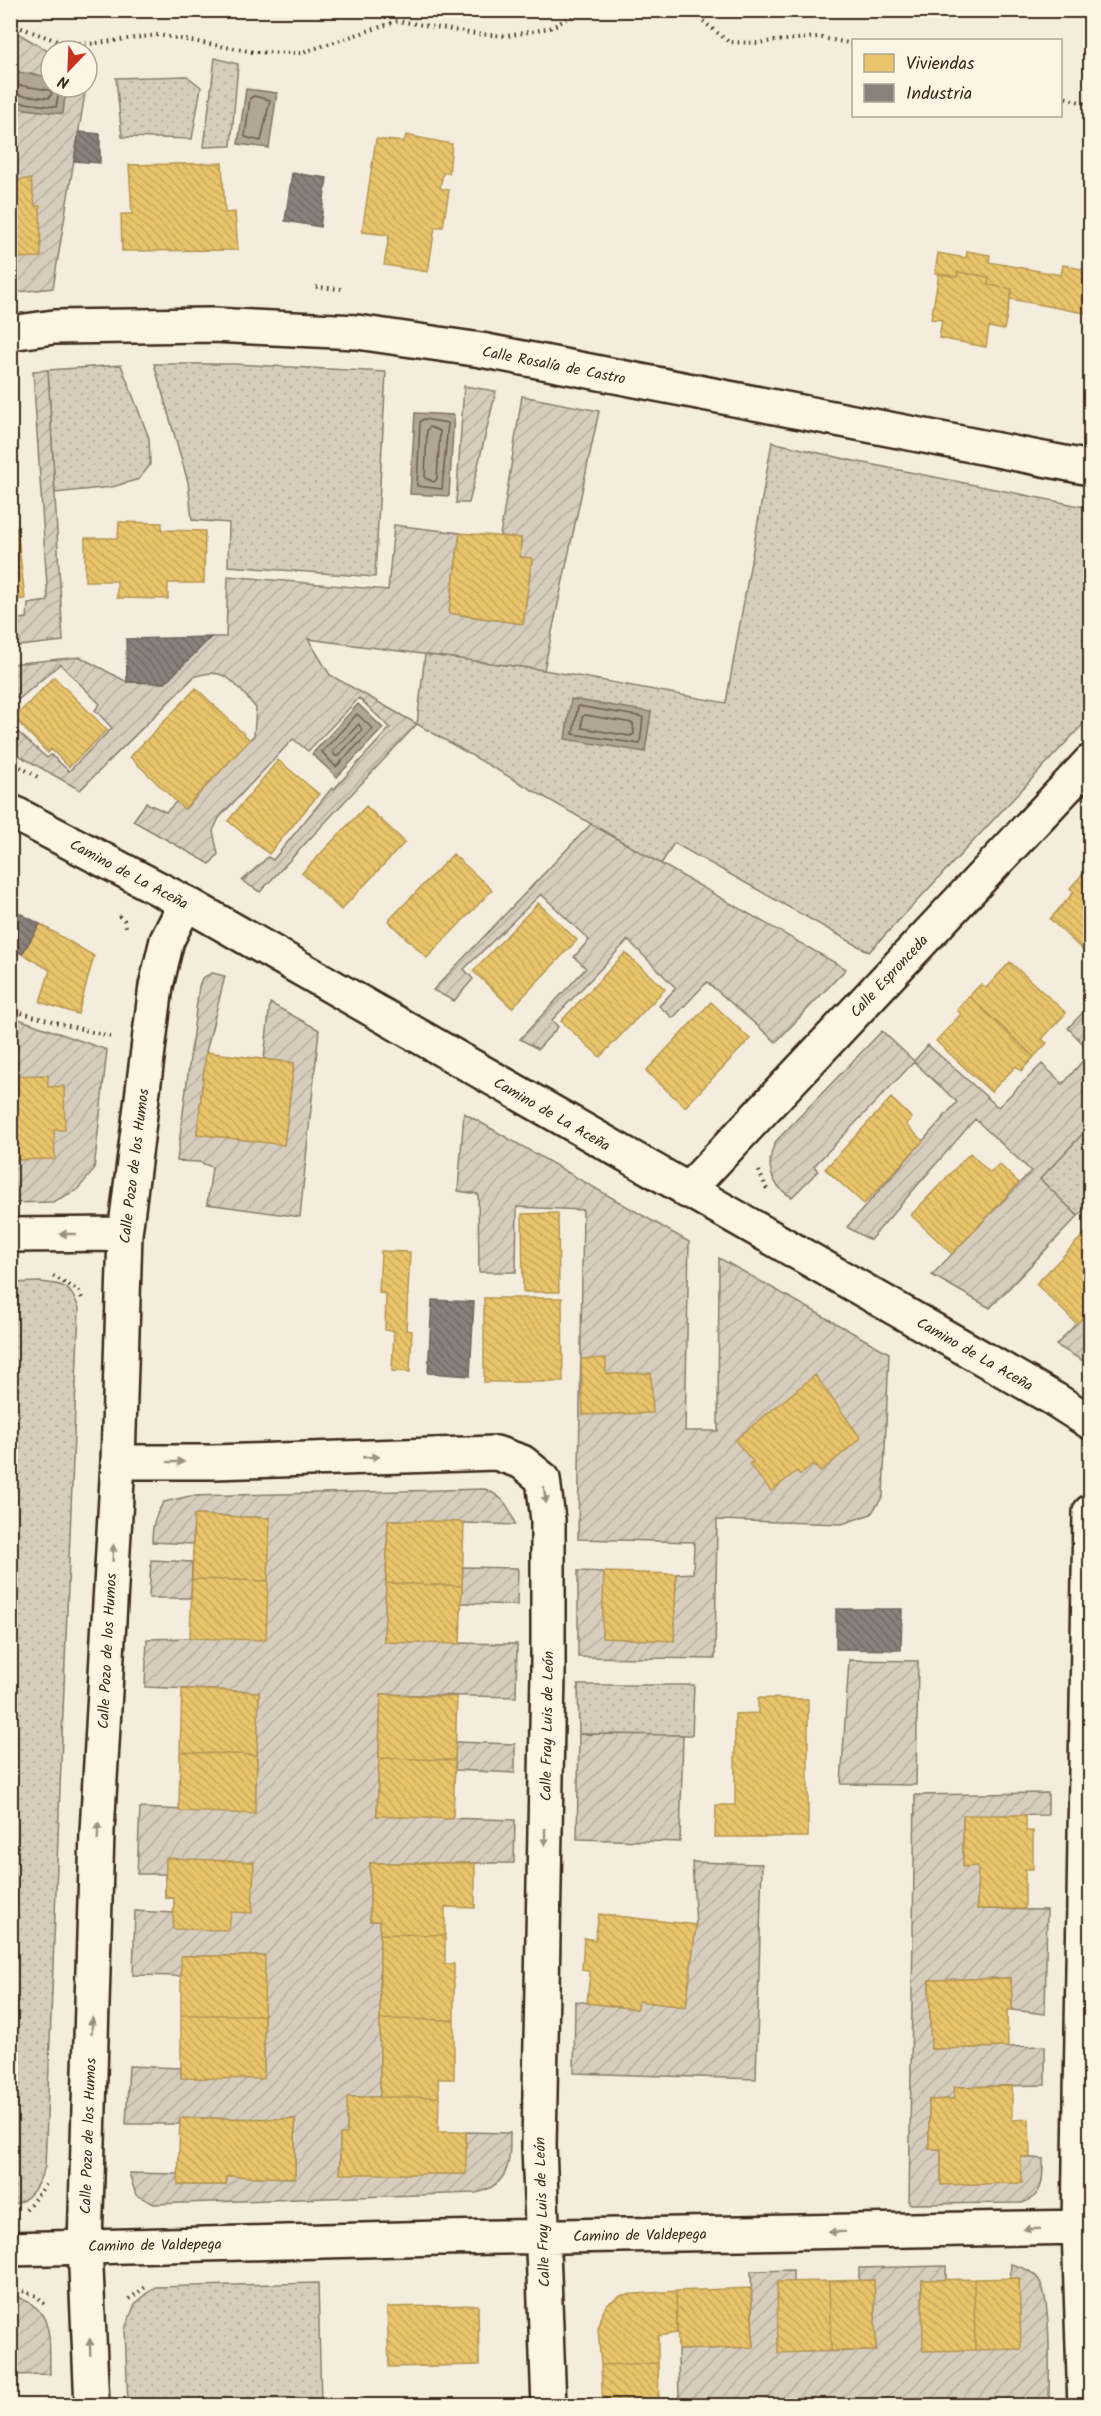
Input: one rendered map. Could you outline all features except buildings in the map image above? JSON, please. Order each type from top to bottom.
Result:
[{"type":"street","name":"Calle Rosalía de Castro","points":[[10,333],[54,327],[212,326],[357,332],[481,350],[1090,468]]},
{"type":"street","name":"Calle Espronceda","points":[[687,1191],[1090,762]]},
{"type":"street","name":"Camino de La Aceña","points":[[10,811],[186,903],[1054,1399],[1090,1422]]},
{"type":"street","name":"Calle Pozo de los Humos","points":[[92,2406],[85,2246],[97,1832],[118,1462],[125,1234],[156,986],[167,939],[186,903]]},
{"type":"street","points":[[10,1234],[125,1234]]},
{"type":"street","name":"Calle Fray Luis de León","points":[[118,1462],[213,1462],[496,1453],[522,1462],[543,1479],[548,1520],[548,1673],[539,2146],[549,2406]]},
{"type":"street","points":[[1085,2406],[1090,1512]]},
{"type":"street","name":"Camino de Valdepega","points":[[10,2249],[542,2236],[1085,2228]]},
{"type":"path","points":[[10,24],[58,41],[89,44],[158,35],[254,52],[301,53],[398,21],[476,34],[507,36],[550,28],[583,10]]},
{"type":"path","points":[[689,10],[729,42],[756,43],[818,37],[852,44]]},
{"type":"path","points":[[1062,97],[1090,105]]},
{"type":"path","points":[[10,761],[42,779]]},
{"type":"path","points":[[117,914],[124,920],[130,942]]},
{"type":"path","points":[[10,1010],[115,1038]]},
{"type":"path","points":[[759,1164],[759,1172],[770,1193]]},
{"type":"path","points":[[126,2305],[130,2296],[149,2285]]},
{"type":"shaded area","points":[[11,29],[39,46],[39,99],[84,99],[53,288],[11,293]]},
{"type":"shaded area","points":[[215,58],[238,64],[231,146],[204,147]]},
{"type":"shaded area","points":[[187,76],[201,87],[192,139],[122,137],[116,78]]},
{"type":"shaded area","points":[[154,364],[234,364],[386,372],[375,577],[228,566],[229,523],[192,520],[188,482]]},
{"type":"shaded area","points":[[121,365],[149,438],[150,465],[139,479],[112,487],[55,493],[48,370]]},
{"type":"shaded area","points":[[48,370],[63,641],[11,647],[11,620],[27,618],[28,604],[48,601],[33,371]]},
{"type":"shaded area","points":[[464,386],[496,391],[469,503],[456,503]]},
{"type":"shaded area","points":[[522,396],[599,411],[544,670],[308,639],[330,675],[417,724],[260,892],[242,881],[268,857],[273,860],[332,788],[334,789],[390,728],[359,698],[308,751],[293,739],[219,818],[213,831],[218,854],[210,864],[133,821],[146,803],[166,812],[177,801],[185,809],[254,735],[256,708],[230,679],[223,675],[215,673],[194,677],[80,790],[11,751],[10,725],[47,758],[51,755],[69,771],[112,728],[95,710],[100,704],[60,664],[19,699],[11,694],[11,664],[80,657],[127,682],[165,683],[211,637],[226,637],[228,576],[388,590],[394,525],[460,533],[449,613],[523,624],[532,559],[520,557],[521,538],[500,536]]},
{"type":"shaded area","points":[[772,442],[854,461],[1090,508],[1090,717],[869,952],[674,843],[661,864],[417,724],[425,654],[544,670],[726,703]]},
{"type":"shaded area","points":[[591,824],[846,969],[776,1042],[707,982],[673,1018],[659,1006],[676,988],[628,940],[552,1020],[558,1027],[538,1049],[520,1039],[586,968],[574,957],[589,940],[541,894],[464,969],[473,979],[454,1001],[433,990]]},
{"type":"shaded area","points":[[212,973],[225,976],[206,1052],[197,1134],[284,1144],[294,1063],[264,1059],[270,1003],[319,1030],[300,1217],[207,1204],[212,1167],[199,1162],[177,1161],[199,986],[202,978]]},
{"type":"shaded area","points":[[1090,1005],[1090,1051],[1068,1028]]},
{"type":"shaded area","points":[[10,1016],[107,1050],[94,1170],[77,1190],[53,1202],[11,1203]]},
{"type":"shaded area","points":[[882,1031],[914,1061],[928,1045],[998,1107],[1042,1064],[1063,1084],[1090,1052],[1090,1126],[1040,1179],[1078,1216],[990,1308],[932,1275],[1031,1171],[975,1119],[870,1240],[847,1227],[957,1102],[914,1062],[814,1166],[818,1171],[792,1197],[778,1186],[771,1173],[771,1157],[776,1141]]},
{"type":"shaded area","points":[[464,1113],[689,1242],[685,1431],[718,1431],[719,1258],[889,1353],[883,1496],[871,1514],[842,1524],[717,1520],[715,1659],[578,1657],[578,1571],[604,1572],[603,1638],[674,1640],[676,1574],[693,1573],[694,1542],[578,1539],[583,1210],[517,1207],[516,1272],[479,1272],[478,1194],[458,1191]]},
{"type":"shaded area","points":[[1090,1126],[1090,1203],[1078,1216],[1040,1179]]},
{"type":"shaded area","points":[[40,1282],[65,1287],[72,1294],[79,1308],[45,2167],[29,2196],[11,2205],[10,1283]]},
{"type":"shaded area","points":[[1090,1309],[1090,1365],[1056,1345]]},
{"type":"shaded area","points":[[485,1489],[497,1495],[505,1503],[515,1525],[388,1520],[384,1642],[517,1644],[516,1697],[381,1694],[377,1816],[515,1820],[514,1863],[370,1863],[370,1921],[380,1921],[380,2097],[348,2097],[347,2134],[340,2135],[340,2173],[465,2174],[466,2132],[510,2133],[506,2171],[496,2184],[476,2193],[154,2204],[136,2195],[129,2173],[179,2174],[179,2185],[226,2185],[227,2176],[295,2178],[295,2119],[180,2118],[179,2124],[126,2124],[129,2066],[181,2068],[181,2078],[264,2078],[264,1956],[182,1956],[181,1976],[133,1975],[135,1911],[174,1913],[174,1898],[165,1898],[165,1874],[137,1874],[140,1808],[255,1813],[259,1692],[145,1687],[147,1639],[190,1638],[270,1518],[194,1515],[193,1544],[152,1542],[153,1525],[158,1511],[164,1502],[190,1496]]},
{"type":"shaded area","points":[[151,1560],[192,1562],[191,1598],[149,1598]]},
{"type":"shaded area","points":[[463,1567],[518,1568],[517,1605],[461,1603]]},
{"type":"shaded area","points":[[849,1660],[918,1661],[916,1785],[841,1784]]},
{"type":"shaded area","points":[[578,1685],[694,1685],[692,1735],[579,1734]]},
{"type":"shaded area","points":[[579,1734],[683,1735],[680,1842],[577,1839]]},
{"type":"shaded area","points":[[455,1742],[515,1744],[515,1773],[455,1770]]},
{"type":"shaded area","points":[[1048,1793],[1048,1815],[963,1816],[963,1866],[978,1866],[977,1909],[1047,1910],[1045,2014],[1012,2010],[1011,1978],[929,1980],[931,2049],[1045,2046],[1045,2085],[955,2087],[955,2099],[929,2100],[929,2149],[941,2149],[941,2184],[1021,2183],[1021,2157],[1043,2159],[1041,2186],[1035,2196],[1022,2203],[909,2204],[915,1795]]},
{"type":"shaded area","points":[[692,1862],[762,1864],[756,2079],[574,2073],[575,2001],[637,2009],[638,2001],[686,2007],[696,1925]]},
{"type":"shaded area","points":[[1011,2264],[1034,2274],[1043,2290],[1049,2340],[1049,2405],[679,2405],[678,2350],[753,2347],[751,2271],[793,2270],[793,2282],[779,2352],[876,2351],[874,2280],[859,2281],[859,2268],[946,2266],[946,2280],[922,2280],[923,2350],[1020,2349],[1019,2278],[1010,2279]]},
{"type":"shaded area","points":[[318,2283],[321,2405],[128,2405],[125,2329],[135,2304],[155,2287]]},
{"type":"shaded area","points":[[10,2295],[25,2300],[35,2307],[47,2324],[50,2374],[11,2375]]},
{"type":"water","points":[[11,71],[39,75],[39,99],[65,99],[63,114],[11,107]]},
{"type":"water","points":[[246,89],[277,93],[269,148],[238,144]]},
{"type":"water","points":[[415,413],[454,415],[449,496],[410,494]]},
{"type":"water","points":[[571,699],[651,712],[645,752],[565,739]]},
{"type":"water","points":[[358,704],[383,728],[337,777],[312,754]]}]
